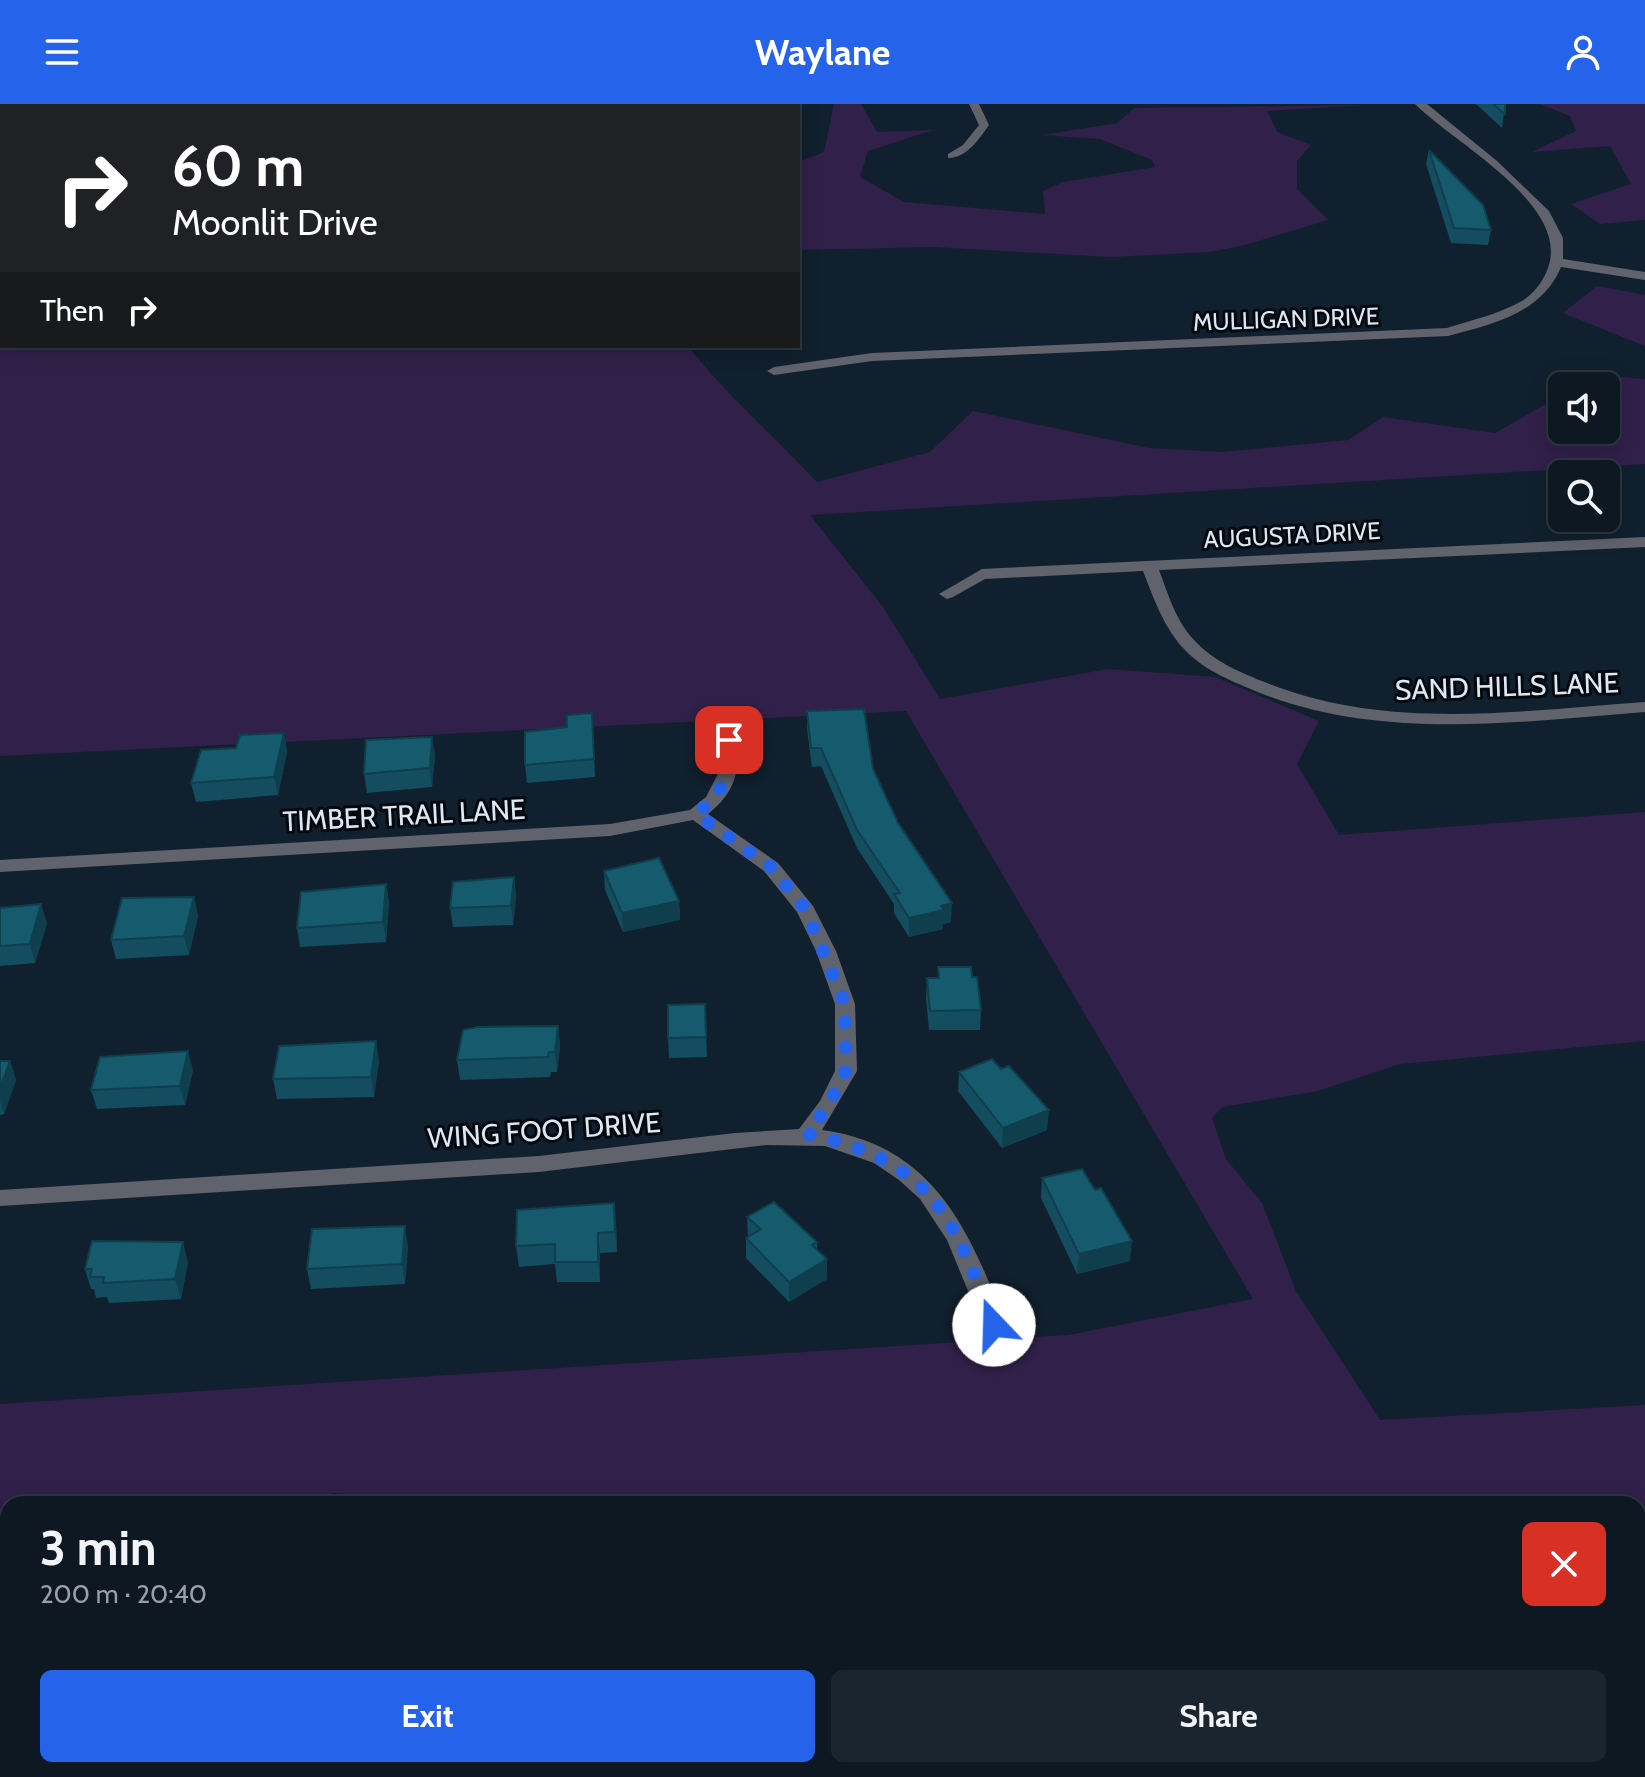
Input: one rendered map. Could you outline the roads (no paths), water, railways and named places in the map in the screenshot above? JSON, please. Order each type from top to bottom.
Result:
[{"type":"street","points":[[1420,104],[1494,165],[1542,211],[1554,229],[1559,252],[1556,262],[1645,276]]},
{"type":"street","name":"MULLIGAN DRIVE","points":[[774,371],[872,357],[1448,332],[1531,301],[1552,278],[1556,262]]},
{"type":"street","name":"AUGUSTA DRIVE","points":[[947,594],[982,574],[1645,542]]},
{"type":"street","name":"SAND HILLS LANE","points":[[1149,566],[1170,617],[1191,647],[1228,672],[1283,699],[1346,714],[1428,721],[1645,707]]},
{"type":"street","points":[[727,713],[731,766],[714,800],[696,814],[771,867],[806,910],[845,1004],[846,1071],[829,1104],[807,1134]]},
{"type":"street","name":"TIMBER TRAIL LANE","points":[[0,866],[610,830],[696,814]]},
{"type":"street","name":"WING FOOT DRIVE","points":[[0,1198],[616,1157],[807,1134],[848,1143],[882,1158],[911,1176],[940,1204],[968,1256],[994,1325]]},
{"type":"lane","points":[[952,156],[967,147],[984,125],[974,104]]}]
